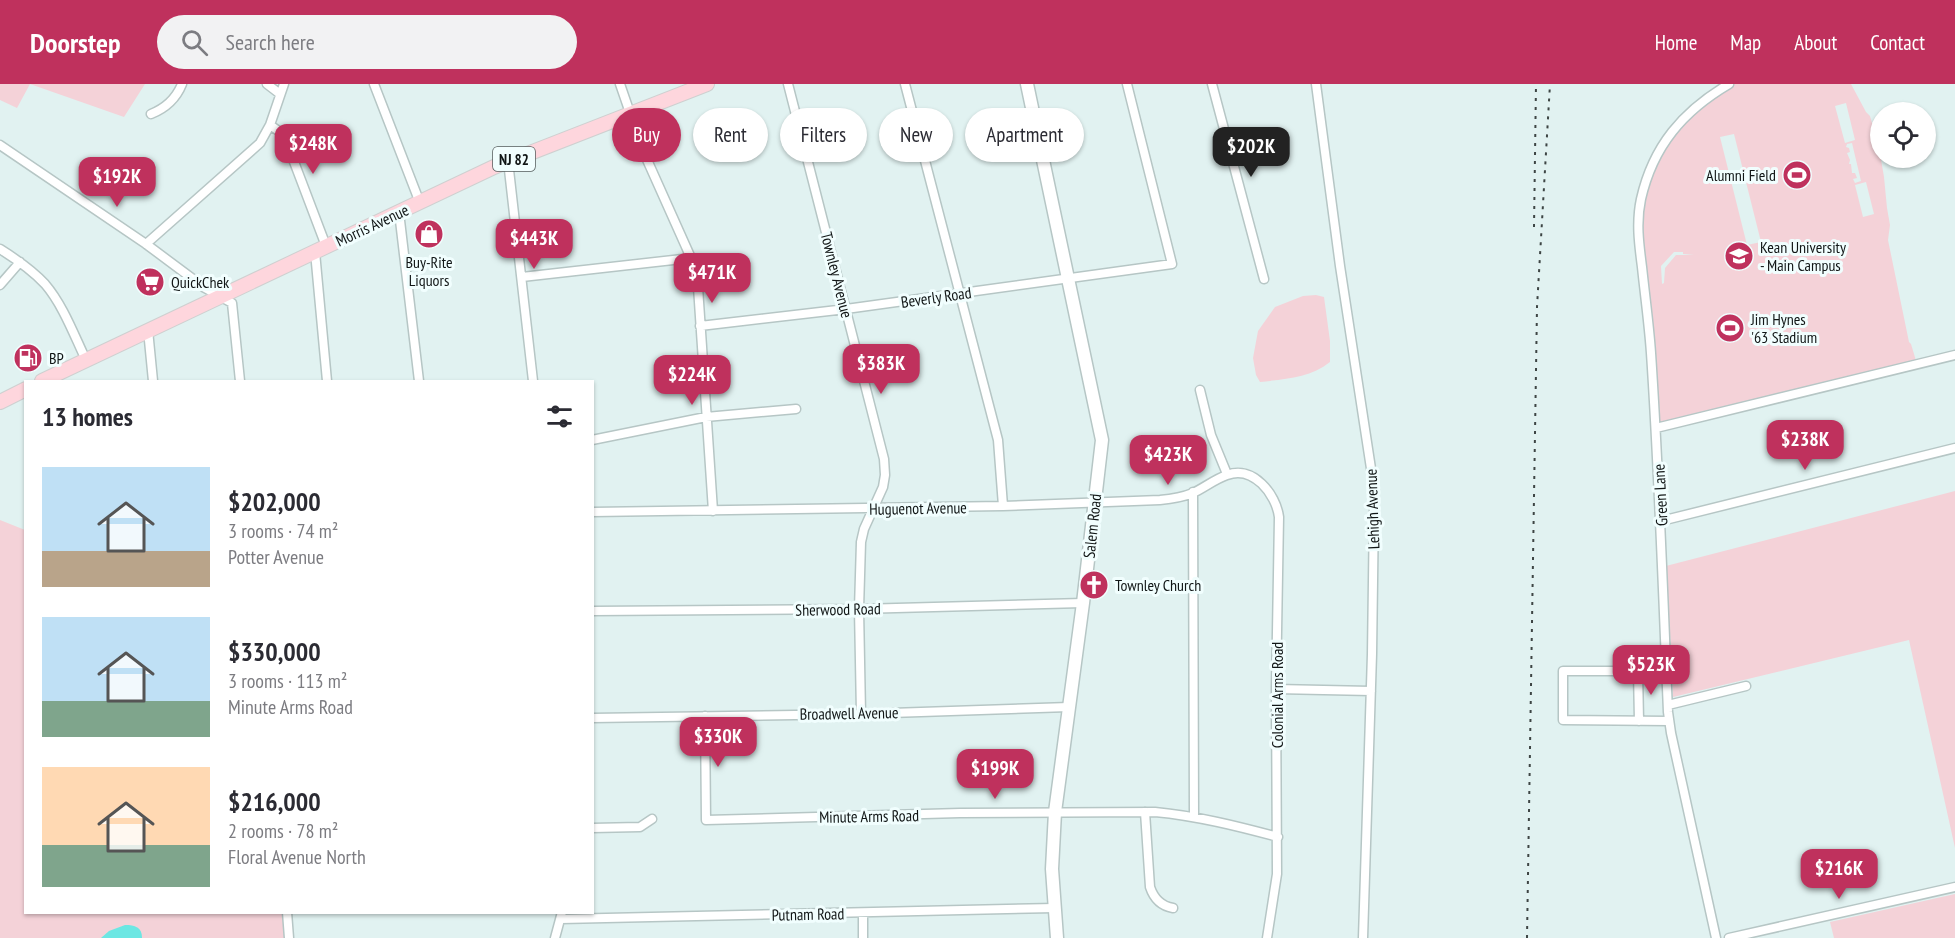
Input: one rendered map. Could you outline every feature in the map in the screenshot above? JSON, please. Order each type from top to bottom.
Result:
[{"type":"main road","name":"Morris Avenue","points":[[643,108],[707,84]]},
{"type":"main road","name":"Morris Avenue","points":[[44,380],[508,161],[612,120]]},
{"type":"main road","points":[[0,402],[24,390]]},
{"type":"street","points":[[151,114],[169,104],[182,84]]},
{"type":"street","points":[[267,84],[280,94]]},
{"type":"street","points":[[146,244],[254,150],[270,125],[285,84]]},
{"type":"street","points":[[374,84],[420,202]]},
{"type":"street","points":[[620,84],[633,108]]},
{"type":"street","name":"Townley Avenue","points":[[788,84],[884,459],[883,486],[864,529],[861,542],[859,609],[861,714]]},
{"type":"street","points":[[905,84],[998,440],[1003,506]]},
{"type":"street","name":"Salem Road","points":[[1027,84],[1102,440],[1055,812],[1052,869],[1057,938]]},
{"type":"street","name":"Beverly Road","points":[[700,326],[846,309],[1172,264],[1126,84]]},
{"type":"street","points":[[1212,84],[1264,279]]},
{"type":"street","name":"Lehigh Avenue","points":[[1316,84],[1338,251],[1372,476],[1374,508],[1363,938]]},
{"type":"street","name":"Green Lane","points":[[1716,938],[1668,705],[1656,428],[1648,320],[1637,231],[1641,199],[1658,152],[1674,128],[1699,103],[1729,84]]},
{"type":"street","points":[[270,125],[285,138],[320,249],[327,380]]},
{"type":"street","points":[[0,145],[146,244],[205,288],[232,303],[240,380]]},
{"type":"street","points":[[508,161],[533,380]]},
{"type":"street","points":[[648,162],[691,258],[698,287],[713,511]]},
{"type":"street","points":[[399,212],[419,380]]},
{"type":"street","points":[[0,249],[20,262],[41,281],[57,301],[86,360]]},
{"type":"street","points":[[522,277],[691,258]]},
{"type":"street","points":[[0,285],[20,262]]},
{"type":"street","points":[[148,330],[153,380]]},
{"type":"street","points":[[1656,428],[1955,355]]},
{"type":"street","points":[[1200,390],[1211,435],[1227,474]]},
{"type":"street","points":[[594,440],[706,417],[753,411],[796,409]]},
{"type":"street","points":[[1661,520],[1955,448]]},
{"type":"street","name":"Huguenot Avenue","points":[[594,512],[1003,506],[1160,500],[1193,492],[1227,474],[1238,473]]},
{"type":"street","name":"Colonial Arms Road","points":[[1238,473],[1263,484],[1278,509],[1276,689],[1278,837],[1277,874],[1267,938]]},
{"type":"street","points":[[1193,492],[1194,816]]},
{"type":"street","name":"Sherwood Road","points":[[594,611],[859,609],[1083,603]]},
{"type":"street","points":[[1667,671],[1563,671],[1563,720],[1670,721]]},
{"type":"street","points":[[1638,671],[1639,721]]},
{"type":"street","points":[[1668,705],[1746,686]]},
{"type":"street","points":[[1276,689],[1371,691]]},
{"type":"street","name":"Broadwell Avenue","points":[[594,718],[861,714],[1069,707]]},
{"type":"street","name":"Minute Arms Road","points":[[705,716],[706,820],[1144,812],[1194,816],[1278,837]]},
{"type":"street","points":[[1144,812],[1150,887],[1153,896],[1166,907],[1173,908]]},
{"type":"street","points":[[594,828],[640,827],[652,819]]},
{"type":"street","points":[[1729,938],[1955,887]]},
{"type":"street","name":"Putnam Road","points":[[562,916],[863,913],[1054,908]]},
{"type":"street","points":[[863,913],[863,938]]},
{"type":"street","points":[[287,914],[289,938]]},
{"type":"street","points":[[555,938],[562,916]]},
{"type":"shaded area","points":[[0,84],[30,84],[17,108],[0,100]]},
{"type":"shaded area","points":[[30,84],[145,84],[124,117]]},
{"type":"shaded area","points":[[1729,84],[1851,84],[1870,116],[1870,168],[1882,168],[1890,225],[1888,240],[1909,342],[1917,364],[1656,428],[1639,208],[1668,136]],"holes":[[[1846,103],[1855,140],[1845,143],[1835,106]],[[1734,134],[1761,242],[1747,245],[1720,137]],[[1852,143],[1861,181],[1855,183],[1853,179],[1857,178],[1855,173],[1852,173],[1847,153],[1850,152],[1846,147],[1847,144]],[[1866,182],[1874,214],[1863,217],[1855,185]],[[1674,252],[1694,255],[1676,255],[1665,268],[1662,284],[1661,266]]]},
{"type":"shaded area","points":[[1303,296],[1324,297],[1330,341],[1330,362],[1306,375],[1260,382],[1256,375],[1253,358],[1258,331],[1275,307]]},
{"type":"shaded area","points":[[1955,491],[1955,848],[1909,640],[1673,697],[1670,633],[1662,567]]},
{"type":"shaded area","points":[[0,520],[24,530],[24,914],[286,914],[288,938],[0,938]]},
{"type":"shaded area","points":[[1955,894],[1955,938],[1834,938],[1830,922]]},
{"type":"water","points":[[125,925],[137,927],[141,931],[142,938],[101,938],[109,931]]},
{"type":"railway","points":[[1534,227],[1536,84]]},
{"type":"railway","points":[[1527,938],[1537,307],[1550,84]]},
{"type":"place","name":"Alumni Field","points":[[1797,175]]},
{"type":"place","name":"Buy-Rite Liquors","points":[[429,234]]},
{"type":"place","name":"Kean University - Main Campus","points":[[1739,256]]},
{"type":"place","name":"QuickChek","points":[[150,282]]},
{"type":"place","name":"Jim Hynes '63 Stadium","points":[[1730,328]]},
{"type":"place","name":"BP","points":[[28,358]]},
{"type":"place","name":"Townley Church","points":[[1094,585]]}]
